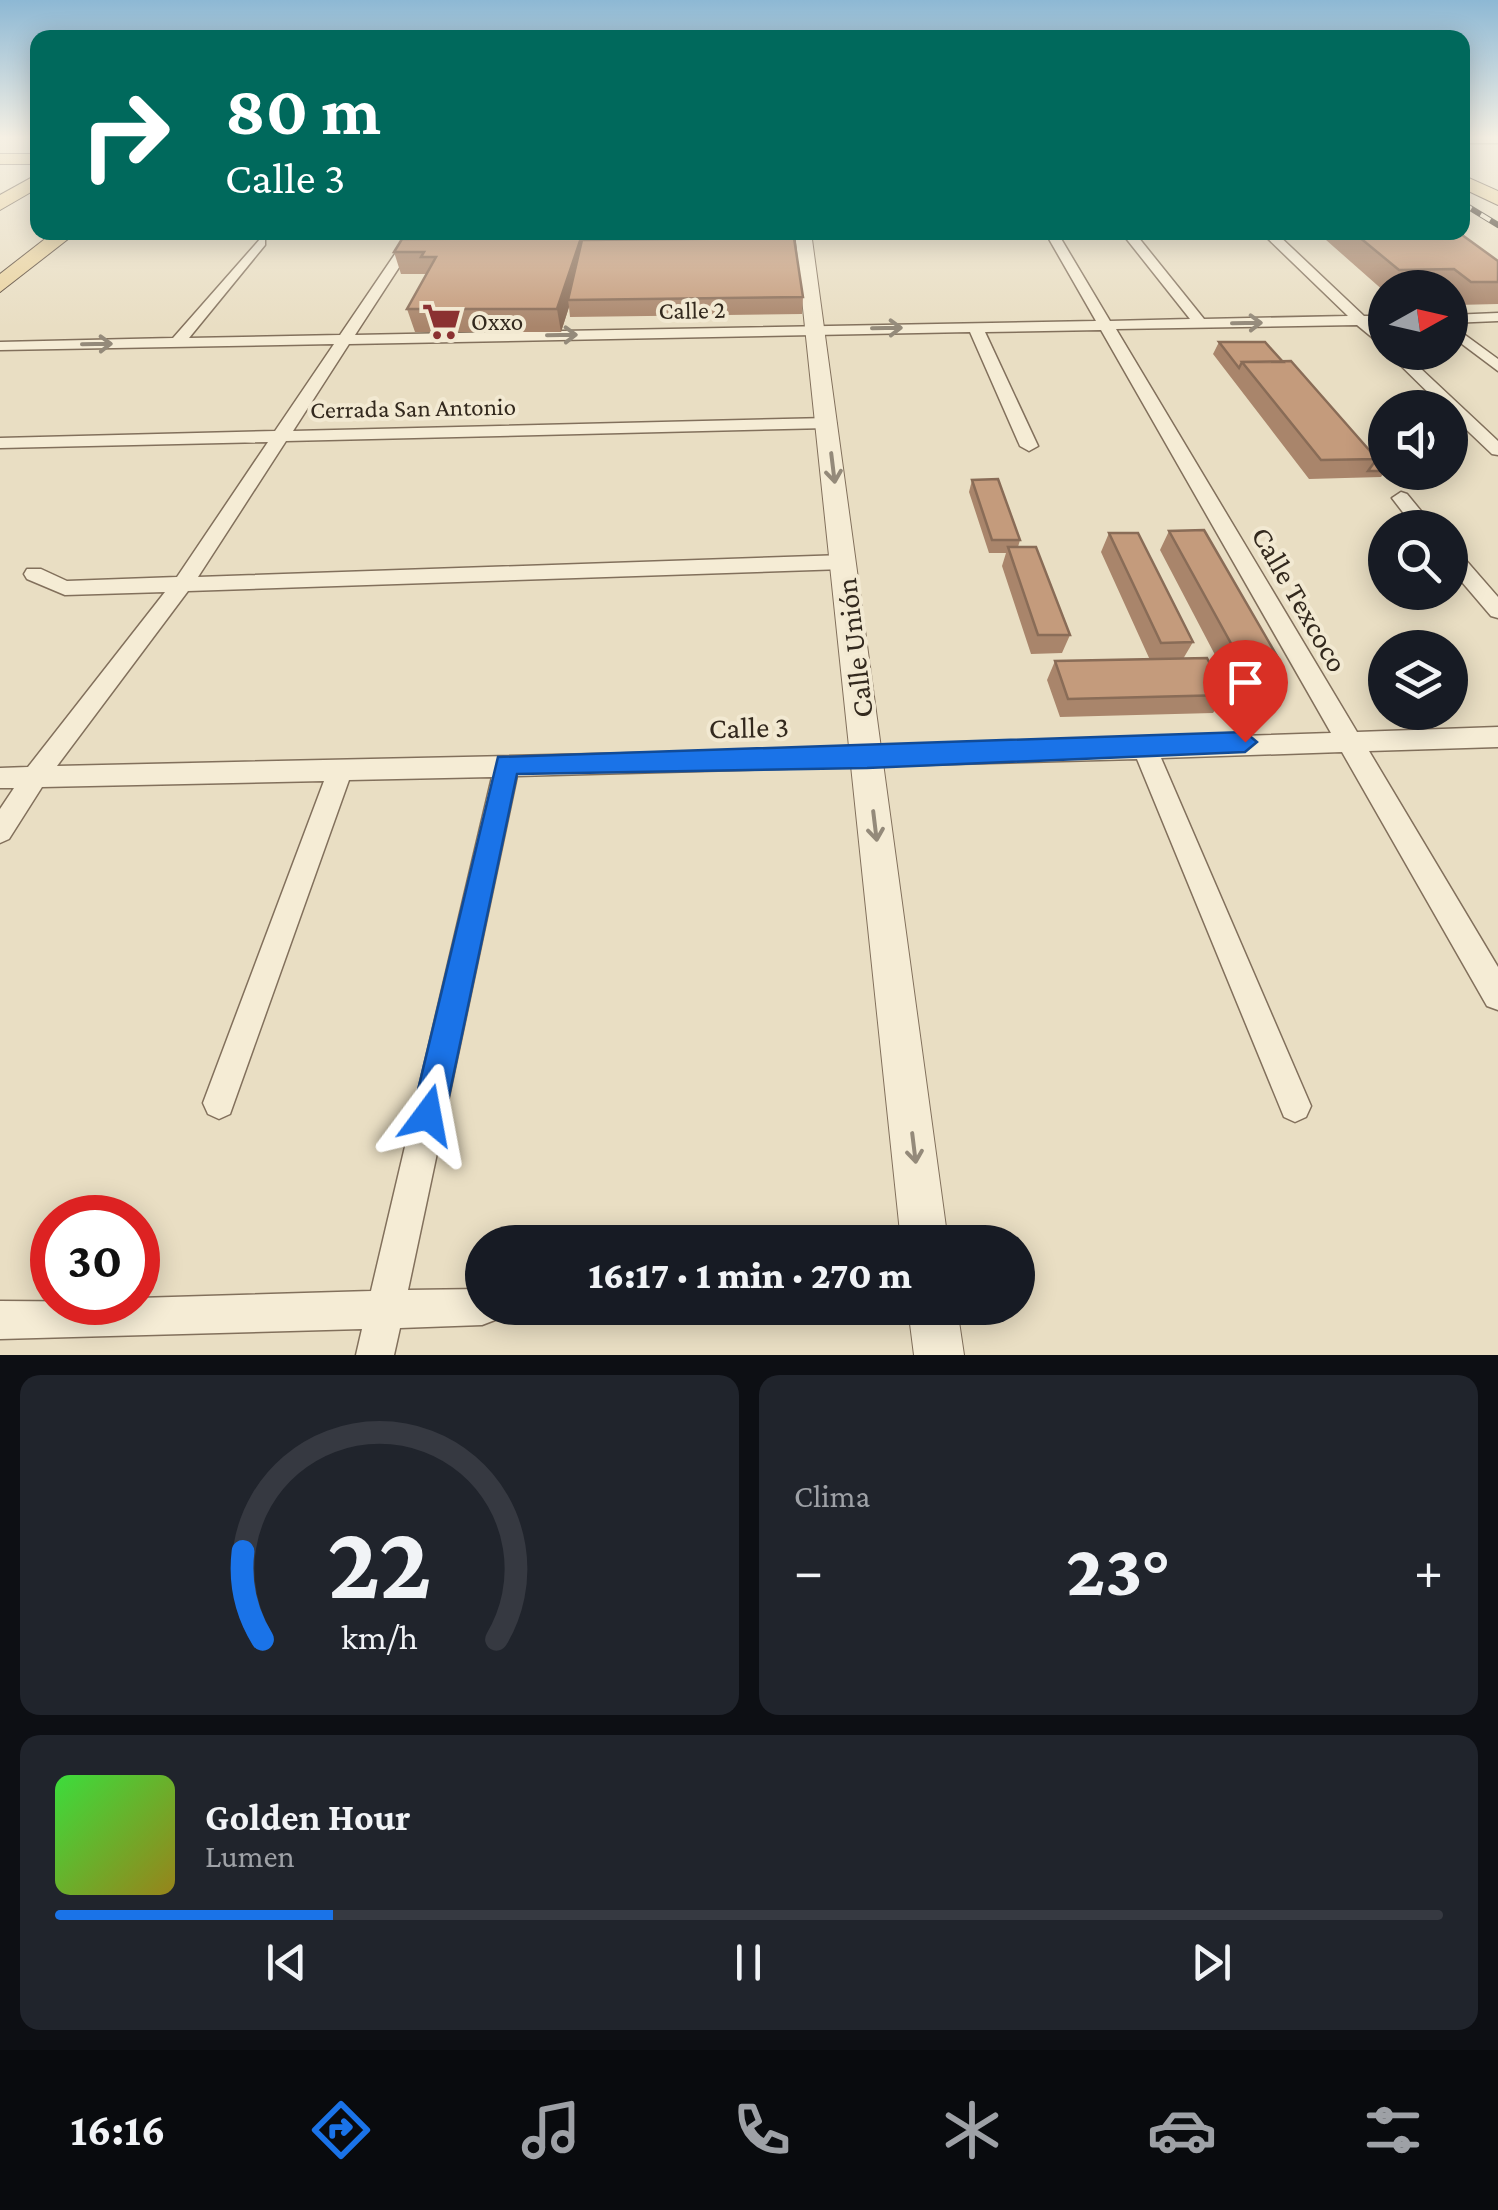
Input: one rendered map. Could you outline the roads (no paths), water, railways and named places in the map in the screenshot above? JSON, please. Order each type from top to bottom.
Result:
[{"type":"main road","points":[[0,285],[58,240]]},
{"type":"street","points":[[0,832],[35,777],[184,582],[411,240]]},
{"type":"street","name":"Calle Unión","points":[[804,240],[923,1225]]},
{"type":"street","name":"Calle Texcoco","points":[[1056,240],[1498,995]]},
{"type":"street","points":[[1133,240],[1200,323]]},
{"type":"street","points":[[1275,240],[1368,328]]},
{"type":"street","points":[[177,343],[261,242]]},
{"type":"street","points":[[1468,317],[1498,316]]},
{"type":"street","name":"Calle 2","points":[[0,346],[1368,320]]},
{"type":"street","points":[[975,326],[1029,446]]},
{"type":"street","points":[[1468,342],[1498,366]]},
{"type":"street","points":[[1413,370],[1498,450]]},
{"type":"street","name":"Cerrada San Antonio","points":[[0,442],[828,423]]},
{"type":"street","points":[[1400,498],[1410,510]]},
{"type":"street","points":[[34,574],[64,588],[844,562]]},
{"type":"street","points":[[1468,576],[1498,611]]},
{"type":"street","name":"Calle 3","points":[[0,778],[867,758],[1346,738],[1498,736]]},
{"type":"street","points":[[1144,746],[1295,1106]]},
{"type":"street","points":[[375,1355],[507,764]]},
{"type":"street","points":[[218,1103],[341,769]]},
{"type":"street","points":[[0,1320],[465,1308]]},
{"type":"street","points":[[935,1325],[939,1355]]},
{"type":"railway","points":[[1470,208],[1498,225]]},
{"type":"place","name":"Oxxo","points":[[441,321]]}]
